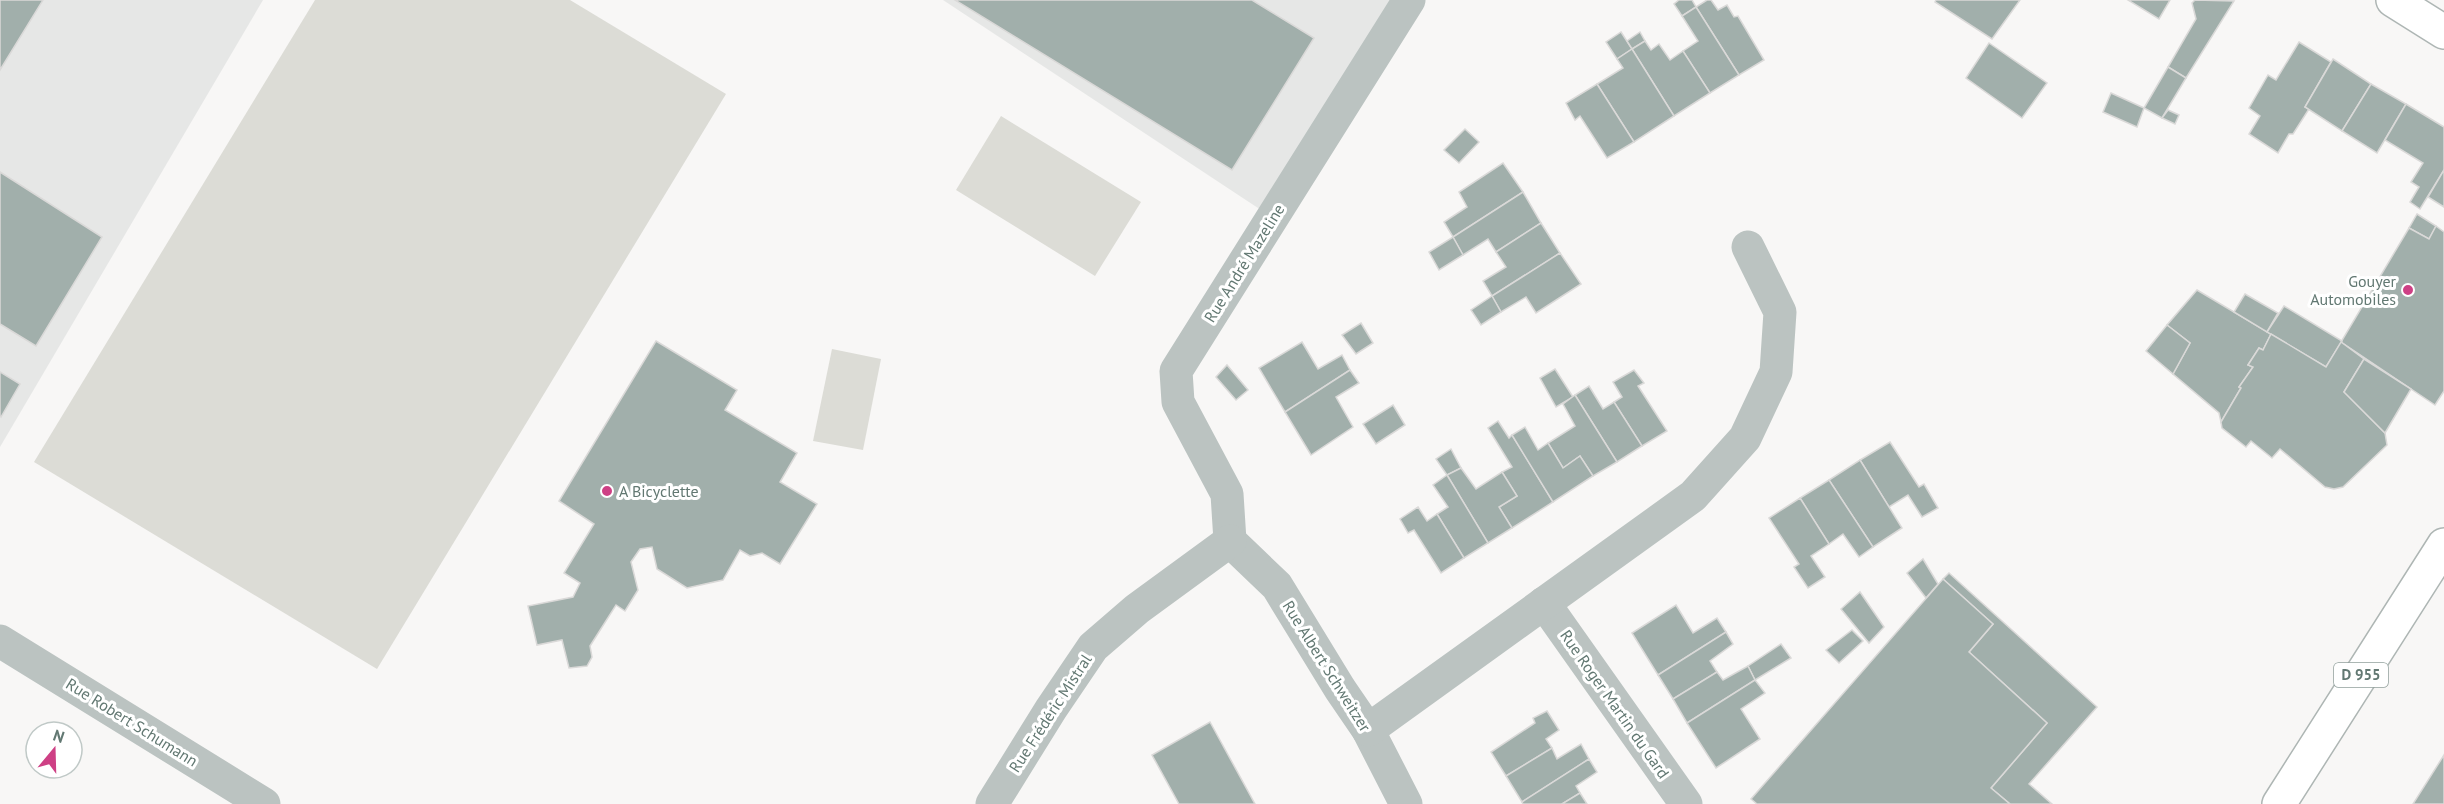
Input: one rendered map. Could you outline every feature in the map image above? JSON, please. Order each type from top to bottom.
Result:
[{"type":"main road","points":[[2393,0],[2444,32]]},
{"type":"main road","name":"D 955","points":[[2279,804],[2444,545]]},
{"type":"street","name":"Rue André Mazeline","points":[[1230,541],[1227,494],[1178,402],[1176,371],[1408,0]]},
{"type":"street","points":[[1368,730],[1693,496],[1746,438],[1776,372],[1780,312],[1748,247]]},
{"type":"street","name":"Rue Albert Schweitzer","points":[[1230,541],[1277,586],[1340,690],[1368,730],[1406,804]]},
{"type":"street","name":"Rue Frédéric Mistral","points":[[992,804],[1093,647],[1137,609],[1230,541]]},
{"type":"street","name":"Rue Roger Martin du Gard","points":[[1544,603],[1686,804]]},
{"type":"street","name":"Rue Robert Schumann","points":[[0,641],[264,804]]},
{"type":"shaded area","points":[[0,0],[263,0],[0,447]]},
{"type":"shaded area","points":[[315,0],[570,0],[726,94],[377,669],[34,462]]},
{"type":"shaded area","points":[[943,0],[1408,0],[1273,218]]},
{"type":"shaded area","points":[[1001,116],[1141,202],[1095,276],[956,190]]},
{"type":"shaded area","points":[[832,349],[881,359],[863,450],[813,441]]},
{"type":"building","points":[[0,0],[43,0],[0,70]]},
{"type":"building","points":[[955,0],[1252,0],[1314,38],[1232,170]]},
{"type":"building","points":[[1679,0],[1692,0],[1696,7],[1682,16],[1674,4]]},
{"type":"building","points":[[1711,0],[1718,10],[1727,5],[1734,17],[1738,16],[1764,60],[1739,75],[1696,7]]},
{"type":"building","points":[[1936,0],[2020,0],[1992,39],[1935,2]]},
{"type":"building","points":[[2128,0],[2170,0],[2159,19]]},
{"type":"building","points":[[2195,0],[2234,1],[2186,78],[2168,67],[2196,19],[2192,3]]},
{"type":"building","points":[[1696,7],[1739,75],[1710,93],[1683,51],[1698,41],[1682,16]]},
{"type":"building","points":[[1621,32],[1632,49],[1617,59],[1606,42]]},
{"type":"building","points":[[1640,32],[1645,41],[1632,49],[1627,41]]},
{"type":"building","points":[[1645,41],[1651,50],[1659,44],[1670,60],[1683,51],[1710,93],[1674,116],[1632,49]]},
{"type":"building","points":[[2299,42],[2331,62],[2305,107],[2309,109],[2293,134],[2289,134],[2278,153],[2249,134],[2260,116],[2249,108],[2268,75],[2276,80]]},
{"type":"building","points":[[1989,43],[2047,83],[2022,118],[1966,78]]},
{"type":"building","points":[[1632,49],[1674,116],[1634,142],[1597,84],[1623,68],[1617,59]]},
{"type":"building","points":[[2333,59],[2371,84],[2342,131],[2305,107]]},
{"type":"building","points":[[2168,67],[2186,78],[2162,118],[2144,108]]},
{"type":"building","points":[[1597,84],[1634,142],[1607,158],[1580,116],[1575,120],[1566,103]]},
{"type":"building","points":[[2371,84],[2406,104],[2377,153],[2342,131]]},
{"type":"building","points":[[2111,93],[2144,108],[2137,127],[2103,112]]},
{"type":"building","points":[[2406,104],[2444,127],[2444,170],[2420,209],[2410,202],[2419,187],[2411,182],[2423,163],[2385,140]]},
{"type":"building","points":[[2168,110],[2179,115],[2175,124],[2162,118]]},
{"type":"building","points":[[1465,129],[1479,142],[1459,163],[1444,150]]},
{"type":"building","points":[[1503,163],[1523,192],[1453,237],[1444,222],[1467,207],[1459,192]]},
{"type":"building","points":[[2444,170],[2444,207],[2428,197]]},
{"type":"building","points":[[0,172],[102,237],[36,346],[0,324]]},
{"type":"building","points":[[1523,192],[1541,223],[1496,252],[1488,239],[1463,255],[1453,237]]},
{"type":"building","points":[[2417,214],[2436,226],[2429,239],[2409,228]]},
{"type":"building","points":[[1541,223],[1560,253],[1492,296],[1483,281],[1506,267],[1496,252]]},
{"type":"building","name":"Gouyer Automobiles","points":[[2436,226],[2444,232],[2444,391],[2435,405],[2341,342],[2409,228],[2429,239]]},
{"type":"building","points":[[1453,237],[1463,255],[1439,270],[1429,252]]},
{"type":"building","points":[[1560,253],[1581,284],[1536,313],[1526,297],[1501,312],[1492,296]]},
{"type":"building","points":[[2197,290],[2271,334],[2263,350],[2259,348],[2248,365],[2253,367],[2239,387],[2241,388],[2221,422],[2219,413],[2173,374],[2190,343],[2167,325]]},
{"type":"building","points":[[2245,294],[2278,313],[2267,332],[2234,312]]},
{"type":"building","points":[[1492,296],[1501,312],[1481,325],[1471,310]]},
{"type":"building","points":[[2284,306],[2342,341],[2326,367],[2267,332]]},
{"type":"building","points":[[1361,323],[1373,343],[1356,354],[1342,335]]},
{"type":"building","points":[[2167,325],[2190,343],[2173,374],[2146,351]]},
{"type":"building","points":[[2271,334],[2326,367],[2341,342],[2364,359],[2344,392],[2385,433],[2387,445],[2343,487],[2334,489],[2325,487],[2280,449],[2272,458],[2251,441],[2246,447],[2222,428],[2221,422],[2241,388],[2239,387],[2253,367],[2248,365],[2259,348],[2263,350]]},
{"type":"building","points":[[656,341],[737,390],[725,410],[797,453],[780,482],[817,504],[780,564],[762,553],[750,556],[740,550],[723,580],[687,588],[657,569],[652,547],[640,549],[631,562],[638,590],[625,611],[616,605],[590,646],[592,657],[587,666],[569,668],[562,640],[537,645],[528,606],[573,597],[580,583],[564,573],[594,524],[559,501]]},
{"type":"building","points":[[1302,342],[1318,369],[1342,355],[1350,370],[1285,412],[1259,368]]},
{"type":"building","points":[[2364,359],[2411,389],[2385,433],[2344,392]]},
{"type":"building","points":[[1227,365],[1248,390],[1236,400],[1216,377]]},
{"type":"building","points":[[1555,369],[1573,397],[1556,407],[1540,378]]},
{"type":"building","points":[[1350,370],[1359,383],[1336,397],[1353,427],[1311,455],[1285,412]]},
{"type":"building","points":[[1634,370],[1644,383],[1638,386],[1667,431],[1642,446],[1614,402],[1622,397],[1613,382]]},
{"type":"building","points":[[0,372],[20,384],[1,417],[0,416]]},
{"type":"building","points":[[1589,386],[1603,409],[1614,402],[1642,446],[1617,462],[1575,395]]},
{"type":"building","points":[[1575,395],[1617,462],[1593,476],[1580,456],[1563,468],[1548,443],[1575,426],[1563,404]]},
{"type":"building","points":[[1393,405],[1405,425],[1376,444],[1363,424]]},
{"type":"building","points":[[1498,421],[1509,438],[1512,435],[1553,502],[1512,528],[1499,507],[1517,496],[1502,472],[1512,467],[1488,428]]},
{"type":"building","points":[[1525,427],[1538,450],[1548,443],[1563,468],[1580,456],[1593,476],[1553,502],[1512,435]]},
{"type":"building","points":[[1890,442],[1919,487],[1924,484],[1938,508],[1922,517],[1908,495],[1889,507],[1860,460]]},
{"type":"building","points":[[1451,449],[1461,468],[1447,475],[1436,459]]},
{"type":"building","points":[[1860,460],[1902,528],[1873,547],[1829,480]]},
{"type":"building","points":[[1461,468],[1476,489],[1502,472],[1517,496],[1499,507],[1512,528],[1488,543],[1447,475]]},
{"type":"building","points":[[1447,475],[1488,543],[1464,558],[1437,514],[1448,507],[1433,485]]},
{"type":"building","points":[[1829,480],[1873,547],[1859,557],[1843,534],[1829,544],[1800,498]]},
{"type":"building","points":[[1800,498],[1829,544],[1811,556],[1825,577],[1808,588],[1794,567],[1799,564],[1769,518]]},
{"type":"building","points":[[1418,507],[1427,521],[1437,514],[1464,558],[1441,573],[1414,530],[1408,533],[1400,519]]},
{"type":"building","points":[[1923,559],[1938,584],[1926,598],[1907,573]]},
{"type":"building","points":[[1949,573],[2097,707],[2029,784],[2052,804],[2010,804],[1991,788],[2047,723],[1969,652],[1993,624],[1943,579]]},
{"type":"building","points":[[1943,579],[1993,624],[1969,652],[2047,723],[1991,788],[2010,804],[1757,804],[1751,799]]},
{"type":"building","points":[[1860,592],[1884,627],[1869,643],[1841,609]]},
{"type":"building","points":[[1676,605],[1693,633],[1717,618],[1726,632],[1658,675],[1632,633]]},
{"type":"building","points":[[1852,630],[1863,641],[1839,663],[1826,650]]},
{"type":"building","points":[[1726,632],[1733,644],[1710,661],[1717,672],[1673,699],[1658,675]]},
{"type":"building","points":[[1781,644],[1791,658],[1755,680],[1748,666]]},
{"type":"building","points":[[1748,666],[1755,680],[1687,723],[1673,699],[1717,672],[1723,680]]},
{"type":"building","points":[[1755,680],[1765,693],[1741,709],[1760,739],[1716,768],[1687,723]]},
{"type":"building","points":[[1547,711],[1559,730],[1546,739],[1552,748],[1506,776],[1491,752],[1535,723],[1533,718]]},
{"type":"building","points":[[1210,722],[1255,804],[1179,804],[1152,755]]},
{"type":"building","points":[[1581,744],[1589,759],[1522,802],[1506,776],[1552,748],[1557,759]]},
{"type":"building","points":[[2444,755],[2444,804],[2413,804]]},
{"type":"building","points":[[1589,759],[1597,772],[1576,786],[1580,793],[1562,804],[1523,804],[1522,802]]},
{"type":"building","points":[[1580,793],[1587,804],[1562,804]]},
{"type":"place","name":"Gouyer Automobiles","points":[[2408,290]]},
{"type":"place","name":"A Bicyclette","points":[[607,491]]}]
